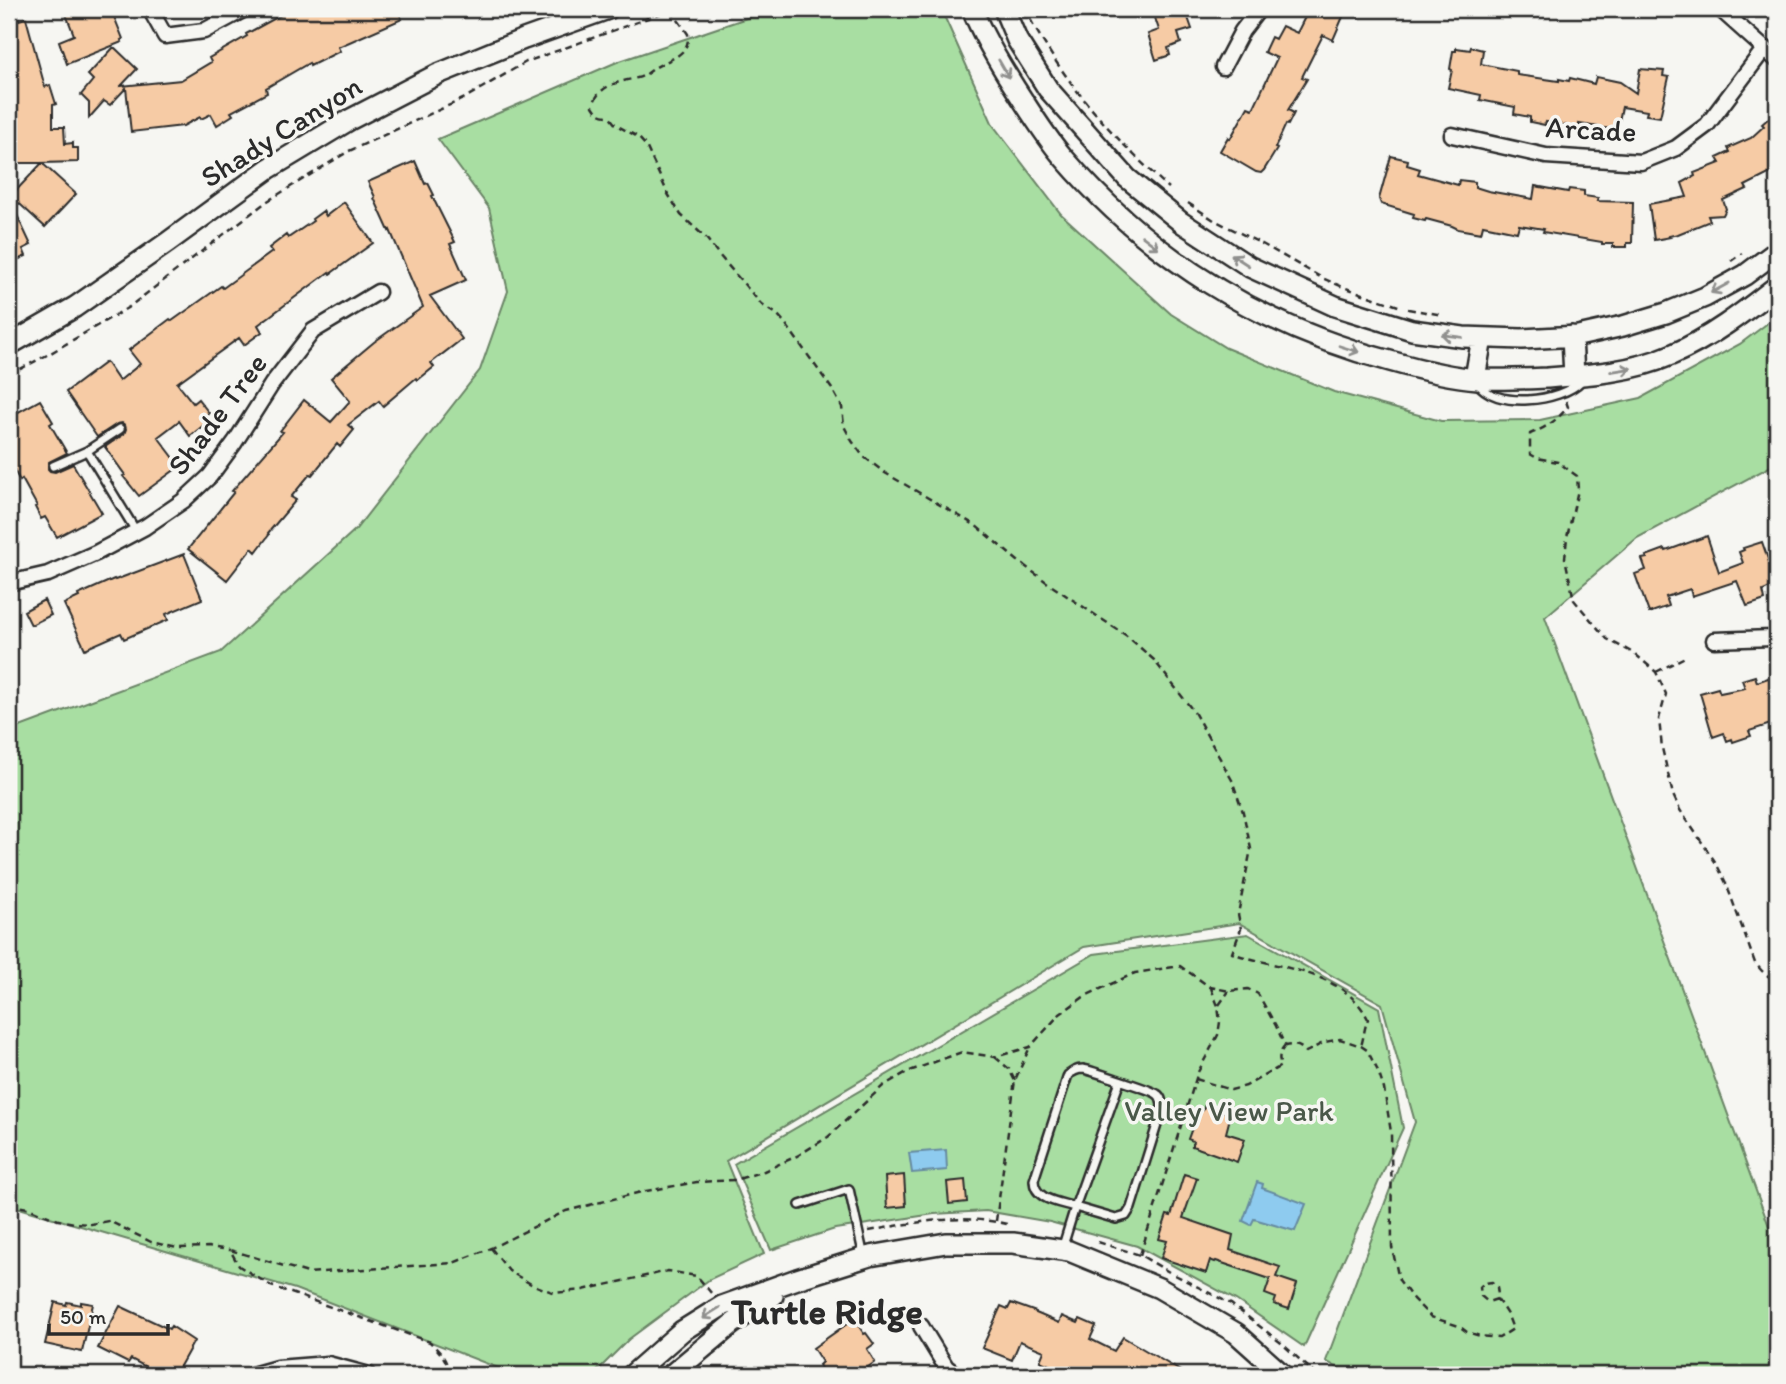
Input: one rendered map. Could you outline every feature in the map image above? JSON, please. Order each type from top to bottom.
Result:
[{"type":"street","points":[[150,9],[165,36],[204,31],[245,9]]},
{"type":"street","name":"Shady Canyon","points":[[9,345],[75,307],[268,169],[351,119],[438,74],[608,9]]},
{"type":"street","points":[[972,9],[1004,70],[1062,156],[1139,233],[1178,263],[1247,307],[1327,342],[1419,369],[1475,379],[1520,380],[1581,376],[1631,368],[1670,356],[1724,325],[1777,286]]},
{"type":"street","points":[[1004,9],[1017,40],[1048,89],[1128,178],[1181,222],[1250,267],[1335,306],[1412,330],[1463,337],[1522,339],[1572,336],[1623,326],[1666,313],[1745,275],[1771,244]]},
{"type":"street","points":[[1223,67],[1242,31],[1259,9]]},
{"type":"street","points":[[1720,9],[1777,60]]},
{"type":"street","name":"Arcade","points":[[1452,135],[1546,156],[1641,162],[1676,148],[1707,125],[1765,48]]},
{"type":"street","name":"Shade Tree","points":[[10,579],[48,574],[96,553],[136,532],[183,501],[210,475],[272,384],[313,331],[379,292]]},
{"type":"street","points":[[1572,336],[1581,376]]},
{"type":"street","points":[[1475,379],[1482,338]]},
{"type":"street","points":[[1714,640],[1777,636]]},
{"type":"street","points":[[632,1375],[682,1331],[722,1306],[797,1279],[864,1258],[946,1243],[1013,1243],[1069,1251],[1159,1288],[1236,1333],[1283,1375]]},
{"type":"street","points":[[671,1375],[732,1324],[797,1279]]},
{"type":"street","points":[[921,1326],[946,1367],[956,1375]]},
{"type":"street","points":[[252,1375],[277,1368],[328,1364],[369,1375]]},
{"type":"lane","points":[[52,466],[87,451],[120,429]]},
{"type":"lane","points":[[87,451],[136,532]]},
{"type":"lane","points":[[1083,1069],[1156,1093],[1161,1099],[1162,1109],[1131,1208],[1126,1216],[1116,1219],[1075,1207],[1039,1195],[1034,1188],[1034,1180],[1068,1075],[1083,1069]]},
{"type":"lane","points":[[1062,1250],[1120,1081]]},
{"type":"lane","points":[[800,1205],[849,1189],[864,1258]]},
{"type":"path","points":[[9,375],[129,307],[258,208],[342,155],[453,104],[526,62],[672,9],[688,34],[683,53],[648,74],[615,82],[598,93],[593,106],[598,113],[609,116],[616,125],[638,137],[646,146],[681,215],[706,238],[762,305],[777,314],[785,323],[832,389],[842,407],[844,426],[863,456],[885,473],[975,525],[1018,561],[1127,636],[1154,660],[1194,712],[1232,780],[1243,812],[1251,849],[1238,914],[1241,929],[1232,953],[1323,978],[1345,993],[1362,1008],[1368,1019],[1361,1046]]},
{"type":"path","points":[[1025,9],[1078,92],[1114,134],[1174,192]]},
{"type":"path","points":[[1183,200],[1214,220],[1322,278],[1406,308],[1447,316]]},
{"type":"path","points":[[1771,244],[1777,229]]},
{"type":"path","points":[[1726,264],[1745,251]]},
{"type":"path","points":[[1568,407],[1546,428],[1530,434],[1529,443],[1530,454],[1558,462],[1577,476],[1578,489],[1564,558],[1574,600],[1607,639],[1635,654],[1656,672],[1665,694],[1660,719],[1662,748],[1672,795],[1726,883],[1755,963],[1777,984]]},
{"type":"path","points":[[1656,672],[1685,657]]},
{"type":"path","points":[[996,1221],[1015,1080],[1030,1048],[1060,1014],[1085,996],[1135,973],[1180,966],[1210,987],[1229,991],[1248,989],[1258,994],[1285,1046]]},
{"type":"path","points":[[1140,1255],[1198,1072],[1218,1035],[1218,1006],[1210,987]]},
{"type":"path","points":[[1218,1006],[1229,991]]},
{"type":"path","points":[[1196,1079],[1231,1090],[1246,1086],[1281,1066],[1278,1059],[1280,1052],[1291,1044],[1306,1052],[1325,1042],[1340,1039],[1367,1050],[1384,1089],[1391,1132],[1392,1247],[1399,1280],[1431,1317],[1480,1336],[1499,1338],[1513,1329],[1497,1299],[1497,1287],[1492,1282],[1484,1283],[1480,1287],[1481,1296],[1488,1302],[1497,1299]]},
{"type":"path","points":[[9,1206],[28,1208],[58,1220],[75,1223],[109,1221],[151,1242],[177,1248],[208,1247],[230,1250],[307,1273],[453,1263],[491,1248],[566,1211],[641,1192],[697,1182],[735,1180],[764,1171],[797,1156],[828,1137],[883,1086],[907,1072],[962,1052],[995,1057],[1030,1048]]},
{"type":"path","points":[[995,1057],[1010,1069],[1015,1080]]},
{"type":"path","points":[[491,1248],[509,1270],[531,1284],[555,1293],[583,1290],[668,1271],[697,1276],[722,1306]]},
{"type":"path","points":[[230,1250],[239,1266],[271,1286],[430,1342],[444,1356],[449,1370],[447,1375]]},
{"type":"green space","points":[[773,9],[941,9],[993,125],[1061,214],[1171,314],[1226,348],[1334,392],[1441,421],[1540,420],[1641,398],[1740,344],[1777,316],[1777,463],[1637,538],[1545,617],[1777,1248],[1777,1375],[1350,1375],[1326,1361],[1415,1122],[1382,1004],[1239,923],[1084,947],[726,1161],[764,1254],[710,1279],[629,1339],[593,1375],[516,1375],[295,1289],[9,1205],[9,731],[221,652],[356,529],[480,370],[508,291],[489,208],[438,139],[617,62]]},
{"type":"green space","name":"Valley View Park","points":[[1248,934],[1379,1008],[1403,1128],[1304,1347],[1236,1300],[1137,1246],[1050,1222],[986,1211],[934,1214],[835,1229],[771,1250],[734,1164],[1094,954]]},
{"type":"water","points":[[946,1150],[947,1170],[912,1173],[909,1153]]},
{"type":"water","points":[[1257,1182],[1263,1184],[1262,1188],[1306,1204],[1295,1231],[1254,1219],[1251,1225],[1243,1221]]},
{"type":"building","points":[[9,9],[16,9],[19,20],[26,18],[45,87],[50,85],[56,104],[53,105],[53,127],[64,127],[65,144],[73,143],[73,148],[78,148],[78,162],[16,163],[15,119],[9,121]]},
{"type":"building","points":[[64,9],[111,9],[122,42],[67,64],[59,41],[74,35]]},
{"type":"building","points":[[292,9],[397,9],[402,19],[338,47],[340,51],[310,66],[309,63],[266,88],[267,93],[231,112],[233,115],[217,125],[211,114],[183,126],[131,132],[126,88],[110,105],[104,101],[89,118],[89,103],[81,95],[93,80],[88,75],[114,47],[137,69],[121,86],[181,80],[211,62],[209,58],[247,36],[246,34]]},
{"type":"building","points":[[1152,9],[1185,9],[1192,29],[1178,33],[1181,43],[1168,48],[1170,55],[1156,60],[1148,34],[1159,30]]},
{"type":"building","points":[[1311,9],[1337,9],[1345,12],[1333,40],[1323,35],[1302,77],[1307,79],[1288,110],[1294,113],[1288,125],[1286,124],[1275,148],[1277,149],[1264,170],[1261,173],[1256,172],[1220,151],[1248,107],[1253,109],[1277,58],[1264,52],[1271,37],[1275,39],[1282,26],[1297,33]]},
{"type":"building","points":[[1471,47],[1483,50],[1481,64],[1517,71],[1517,75],[1559,81],[1569,81],[1570,78],[1594,84],[1596,77],[1620,82],[1636,93],[1640,69],[1664,71],[1663,76],[1669,77],[1660,117],[1646,115],[1647,111],[1622,107],[1617,130],[1579,124],[1579,128],[1530,122],[1530,117],[1514,114],[1515,107],[1480,100],[1481,95],[1448,88],[1453,51],[1456,51],[1456,48],[1470,50]]},
{"type":"building","points":[[1777,111],[1777,170],[1723,200],[1726,209],[1723,215],[1708,216],[1710,221],[1670,237],[1654,240],[1649,204],[1687,197],[1682,183],[1695,176],[1694,173],[1720,163],[1717,158],[1730,152],[1728,148],[1751,138]]},
{"type":"building","points":[[1391,156],[1408,160],[1407,165],[1420,169],[1418,174],[1458,185],[1459,180],[1475,182],[1475,187],[1488,191],[1533,199],[1535,186],[1568,192],[1569,189],[1584,191],[1584,196],[1598,198],[1597,201],[1633,202],[1632,243],[1627,243],[1627,247],[1613,247],[1613,244],[1602,244],[1519,225],[1517,232],[1483,225],[1481,233],[1413,218],[1414,214],[1381,204],[1379,199]]},
{"type":"building","points":[[415,161],[455,242],[450,244],[466,280],[430,296],[462,339],[431,363],[434,367],[418,380],[416,378],[383,406],[379,401],[348,425],[354,430],[340,447],[337,444],[312,475],[310,474],[291,497],[296,500],[256,552],[252,548],[227,580],[188,549],[234,492],[232,491],[283,432],[280,431],[304,400],[331,422],[350,401],[331,378],[374,342],[423,307],[368,182]]},
{"type":"building","points":[[42,163],[76,194],[45,227],[11,196]]},
{"type":"building","points":[[9,198],[31,245],[23,249],[26,256],[9,264]]},
{"type":"building","points":[[344,202],[373,243],[258,325],[262,332],[244,345],[239,338],[177,383],[193,403],[198,399],[209,413],[205,416],[209,421],[190,436],[179,421],[158,437],[180,466],[139,496],[105,447],[124,434],[125,425],[117,424],[97,437],[66,392],[106,362],[119,381],[140,364],[129,350],[170,319],[172,321],[221,286],[223,288],[272,252],[269,248],[286,235],[288,238],[323,211],[326,216]]},
{"type":"building","points":[[40,400],[67,453],[49,462],[48,469],[55,472],[73,464],[102,513],[57,537],[45,517],[41,519],[35,507],[37,506],[9,461],[9,417]]},
{"type":"building","points":[[1707,536],[1719,572],[1743,563],[1739,552],[1762,542],[1777,585],[1763,591],[1765,600],[1747,606],[1737,581],[1692,596],[1690,589],[1666,597],[1669,606],[1649,613],[1635,574],[1646,570],[1642,559]]},
{"type":"building","points":[[184,554],[202,599],[166,614],[168,620],[124,639],[121,633],[85,649],[64,604],[114,579]]},
{"type":"building","points":[[44,600],[51,615],[31,625],[24,611]]},
{"type":"building","points":[[1755,676],[1757,682],[1768,678],[1772,683],[1777,681],[1777,722],[1749,731],[1751,736],[1733,742],[1732,739],[1727,741],[1724,733],[1713,737],[1700,693],[1718,688],[1720,693],[1745,688],[1742,680]]},
{"type":"building","points":[[1205,1105],[1231,1114],[1226,1133],[1245,1139],[1237,1162],[1192,1146],[1193,1141],[1188,1139],[1199,1109],[1203,1110]]},
{"type":"building","points":[[1184,1174],[1197,1178],[1183,1218],[1233,1235],[1230,1250],[1280,1267],[1276,1277],[1297,1284],[1289,1309],[1274,1304],[1276,1298],[1265,1294],[1270,1279],[1216,1261],[1210,1260],[1206,1273],[1161,1258],[1167,1241],[1159,1239],[1167,1215],[1171,1216]]},
{"type":"building","points":[[904,1175],[906,1206],[887,1208],[885,1177]]},
{"type":"building","points":[[965,1180],[967,1202],[949,1204],[947,1182]]},
{"type":"building","points":[[55,1302],[66,1305],[67,1302],[93,1304],[82,1352],[45,1344]]},
{"type":"building","points":[[1011,1303],[1059,1323],[1062,1316],[1078,1323],[1080,1319],[1096,1326],[1090,1339],[1114,1351],[1123,1337],[1187,1375],[1062,1375],[1055,1372],[1056,1368],[1040,1361],[1044,1351],[1020,1341],[1012,1360],[982,1348],[1001,1306],[1008,1309]]},
{"type":"building","points":[[120,1306],[169,1329],[171,1326],[194,1341],[175,1375],[161,1375],[131,1359],[128,1363],[98,1348]]},
{"type":"building","points":[[854,1319],[874,1344],[867,1349],[875,1362],[857,1375],[854,1370],[846,1375],[825,1375],[819,1365],[822,1362],[813,1348]]},
{"type":"district","name":"Turtle Ridge","points":[[827,1311]]}]
